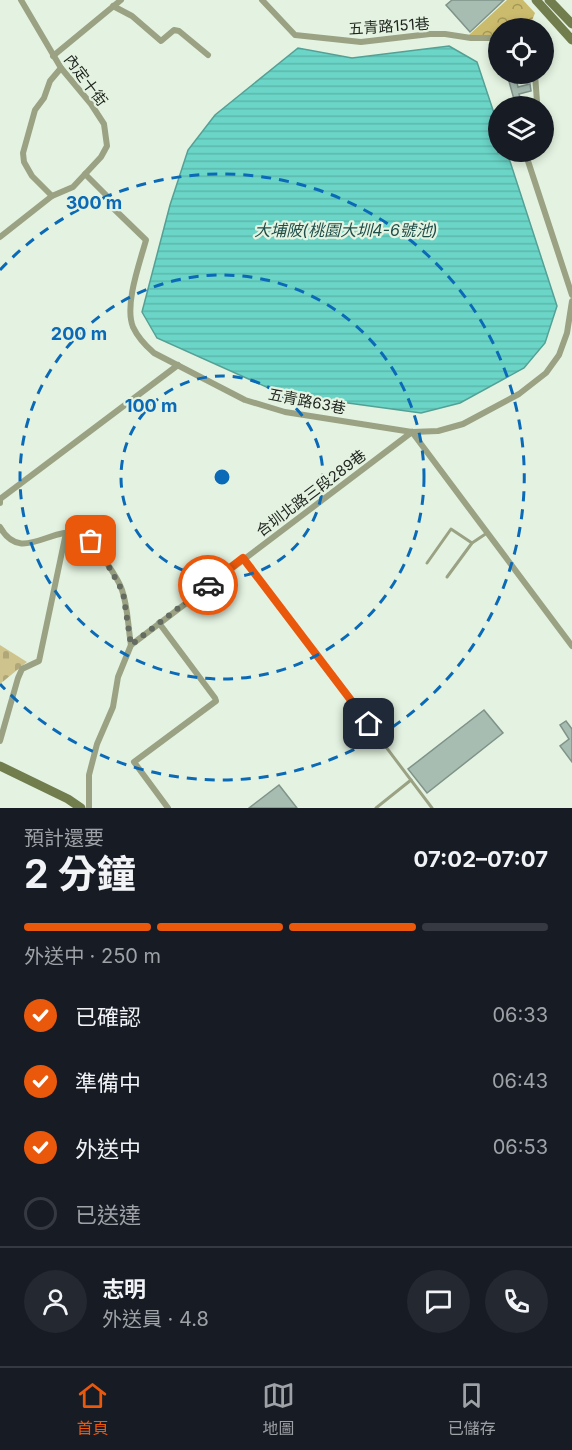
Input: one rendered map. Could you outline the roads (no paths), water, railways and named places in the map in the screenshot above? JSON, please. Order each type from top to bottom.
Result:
[{"type":"street","name":"內定十街","points":[[0,237],[52,196],[73,187],[101,157],[107,146],[104,124],[91,104],[61,68],[21,0]]},
{"type":"street","points":[[53,56],[121,0]]},
{"type":"street","name":"五青路151巷","points":[[261,0],[295,35],[361,42],[430,34],[488,38]]},
{"type":"street","points":[[536,0],[572,40]]},
{"type":"street","points":[[549,0],[572,24]]},
{"type":"street","points":[[113,6],[132,16],[161,41],[174,30],[179,31],[208,55]]},
{"type":"street","points":[[52,196],[32,176],[24,162],[23,153],[34,110],[44,98],[50,81],[61,68]]},
{"type":"street","points":[[528,162],[572,295]]},
{"type":"street","name":"五青路63巷","points":[[86,174],[108,197],[113,208],[146,240],[132,297],[132,326],[143,344],[154,353],[245,399],[285,412],[412,432],[438,431],[463,424],[519,394],[546,373],[559,355],[567,333],[572,301]]},
{"type":"street","points":[[0,504],[0,497],[178,365]]},
{"type":"street","points":[[412,432],[572,646]]},
{"type":"street","name":"合圳北路三段289巷","points":[[89,808],[89,775],[97,744],[113,708],[118,677],[131,645],[412,432]]},
{"type":"street","points":[[0,527],[12,542],[27,544],[66,532],[82,535],[91,541],[123,592],[131,645]]},
{"type":"street","points":[[0,741],[22,669],[39,661],[66,532]]},
{"type":"street","points":[[159,623],[216,701],[134,762],[168,808]]},
{"type":"street","points":[[0,766],[68,799],[81,808]]},
{"type":"lane","points":[[427,563],[451,529],[472,543]]},
{"type":"lane","points":[[447,577],[472,543],[487,533]]},
{"type":"lane","points":[[243,558],[432,808]]},
{"type":"lane","points":[[376,808],[411,780]]},
{"type":"water","name":"大埔陂(桃園大圳4-6號池)","points":[[449,46],[477,62],[488,96],[488,162],[510,162],[557,306],[545,343],[524,368],[460,403],[421,413],[282,394],[157,338],[142,312],[170,205],[188,150],[215,115],[298,48],[352,58]]}]
